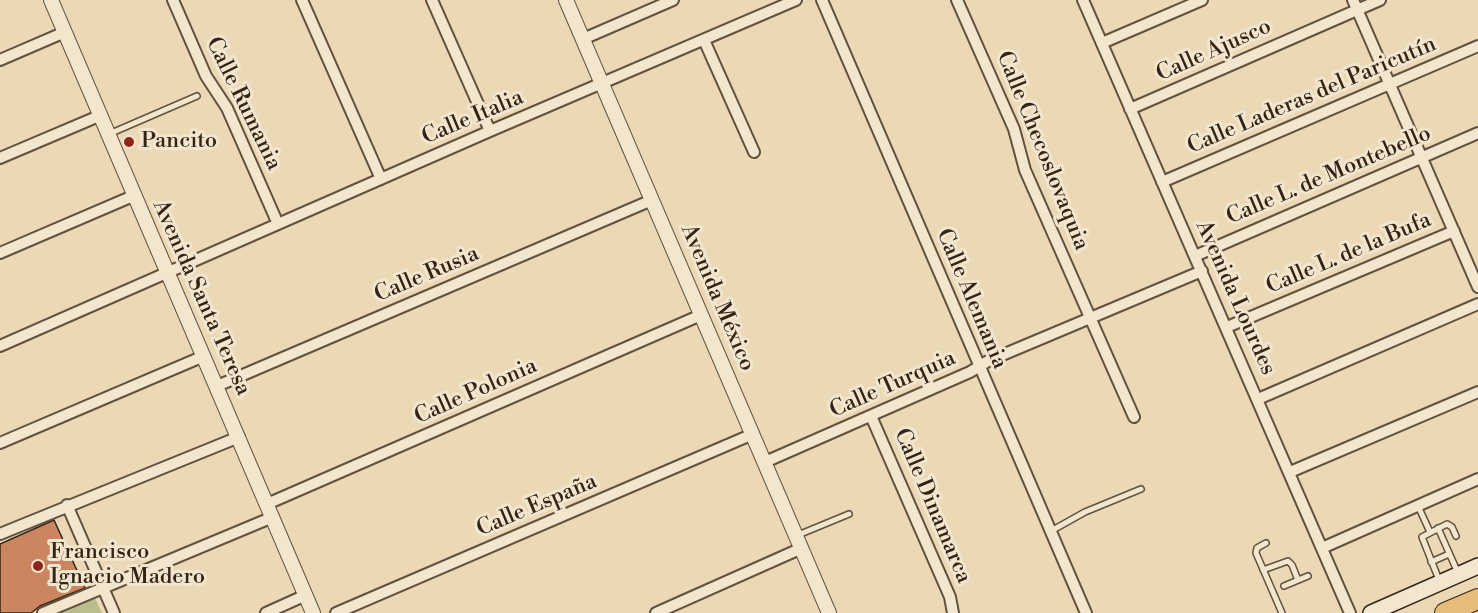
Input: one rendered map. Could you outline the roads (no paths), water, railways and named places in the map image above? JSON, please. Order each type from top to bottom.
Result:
[{"type":"highway","points":[[1445,613],[1478,598]]},
{"type":"main road","points":[[1371,613],[1478,566]]},
{"type":"street","name":"Avenida Santa Teresa","points":[[51,0],[99,117],[239,436],[313,613]]},
{"type":"street","name":"Calle Rumania","points":[[173,0],[206,76],[227,108],[278,224]]},
{"type":"street","points":[[302,0],[381,179]]},
{"type":"street","points":[[432,0],[490,131]]},
{"type":"street","name":"Avenida México","points":[[566,0],[829,613]]},
{"type":"street","points":[[583,39],[672,0]]},
{"type":"street","name":"Calle Italia","points":[[0,346],[167,275],[490,131],[796,0]]},
{"type":"street","name":"Calle Alemania","points":[[822,0],[1086,613]]},
{"type":"street","name":"Calle Checoslovaquia","points":[[957,0],[1014,129],[1025,170],[1134,417]]},
{"type":"street","name":"Avenida Lourdes","points":[[1083,0],[1350,613]]},
{"type":"street","points":[[1102,43],[1202,0]]},
{"type":"street","name":"Calle Ajusco","points":[[1130,109],[1356,5],[1380,0]]},
{"type":"street","points":[[1356,5],[1478,287]]},
{"type":"street","points":[[0,60],[65,32]]},
{"type":"street","points":[[704,40],[754,152]]},
{"type":"street","name":"Calle Laderas del Paricutín","points":[[1162,182],[1478,46]]},
{"type":"street","points":[[0,158],[99,117]]},
{"type":"street","name":"Calle L. de Montebello","points":[[1195,256],[1478,133]]},
{"type":"street","points":[[0,253],[133,196]]},
{"type":"street","name":"Calle Rusia","points":[[217,386],[652,200]]},
{"type":"street","name":"Calle L. de la Bufa","points":[[1227,327],[1454,231]]},
{"type":"street","name":"Calle Turquia","points":[[765,462],[979,366],[1202,271]]},
{"type":"street","points":[[1258,399],[1478,304]]},
{"type":"street","name":"Calle Polonia","points":[[43,613],[701,315]]},
{"type":"street","points":[[0,443],[204,356]]},
{"type":"street","points":[[1290,472],[1478,392]]},
{"type":"street","name":"Calle Dinamarca","points":[[871,416],[950,597],[953,613]]},
{"type":"street","name":"Calle España","points":[[336,613],[753,434]]},
{"type":"street","points":[[0,534],[239,436]]},
{"type":"street","points":[[1322,548],[1478,479]]},
{"type":"street","points":[[67,505],[114,613]]},
{"type":"street","points":[[656,613],[799,542]]},
{"type":"street","points":[[266,613],[306,595]]},
{"type":"lane","points":[[107,134],[197,96]]},
{"type":"lane","points":[[1051,531],[1085,512],[1141,489]]},
{"type":"lane","points":[[1418,506],[1430,532]]},
{"type":"lane","points":[[799,542],[849,514]]},
{"type":"lane","points":[[1440,582],[1421,539],[1438,528],[1449,525],[1456,536]]},
{"type":"lane","points":[[1438,528],[1458,574]]},
{"type":"lane","points":[[1266,543],[1256,551],[1282,613]]},
{"type":"lane","points":[[1431,562],[1449,554]]},
{"type":"lane","points":[[1263,570],[1288,561],[1298,580]]},
{"type":"lane","points":[[1284,586],[1308,576]]},
{"type":"place","name":"Pancito","points":[[129,142]]},
{"type":"place","name":"Francisco Ignacio Madero","points":[[38,566]]}]
